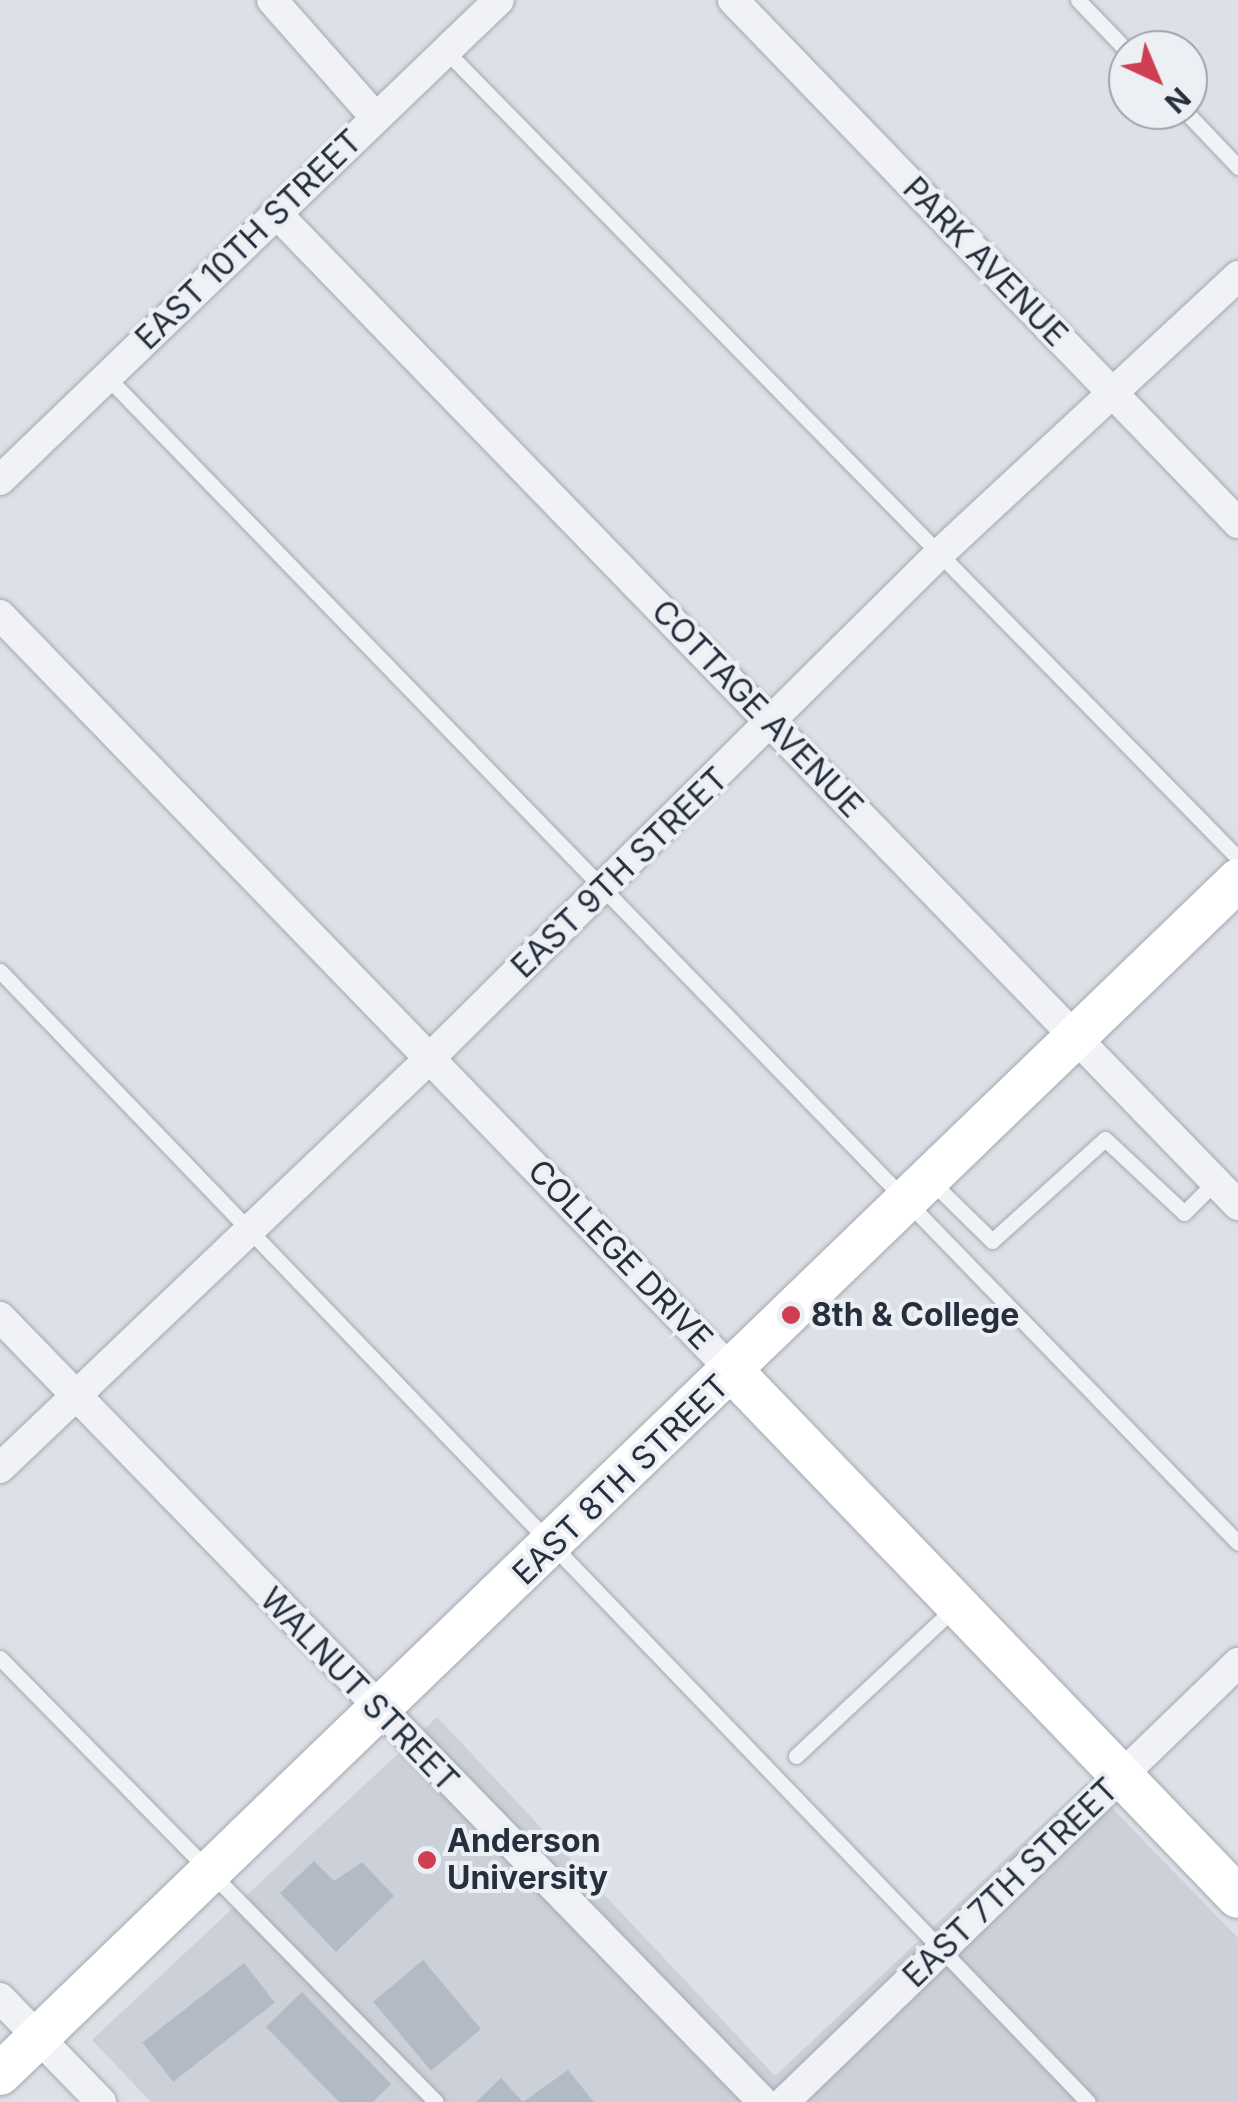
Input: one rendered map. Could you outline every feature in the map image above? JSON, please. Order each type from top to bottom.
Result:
[{"type":"main road","name":"EAST 8TH STREET","points":[[1,2073],[557,1542],[1238,880]]},
{"type":"main road","name":"COLLEGE DRIVE","points":[[732,1372],[1238,1897]]},
{"type":"street","points":[[272,0],[376,118]]},
{"type":"street","name":"EAST 10TH STREET","points":[[0,480],[499,0]]},
{"type":"street","name":"PARK AVENUE","points":[[733,0],[1238,523]]},
{"type":"street","name":"COTTAGE AVENUE","points":[[276,213],[1238,1205]]},
{"type":"street","name":"EAST 9TH STREET","points":[[0,1468],[429,1059],[772,724],[938,555],[1238,276]]},
{"type":"street","name":"COLLEGE DRIVE","points":[[0,615],[732,1372]]},
{"type":"street","name":"WALNUT STREET","points":[[0,1317],[763,2102]]},
{"type":"street","name":"EAST 7TH STREET","points":[[784,2102],[1238,1664]]},
{"type":"street","points":[[0,1998],[100,2102]]},
{"type":"lane","points":[[1078,0],[1108,31]]},
{"type":"lane","points":[[446,51],[1238,858]]},
{"type":"lane","points":[[1203,130],[1238,166]]},
{"type":"lane","points":[[106,377],[603,889],[918,1191],[992,1242]]},
{"type":"lane","points":[[0,971],[557,1542],[1088,2102]]},
{"type":"lane","points":[[969,1264],[1105,1138],[1184,1213],[1216,1182]]},
{"type":"lane","points":[[918,1191],[969,1264],[1238,1542]]},
{"type":"lane","points":[[796,1756],[957,1605]]},
{"type":"lane","points":[[0,1658],[436,2102]]},
{"type":"shaded area","name":"Anderson University","points":[[437,1717],[775,2076],[1087,1782],[1238,1938],[1238,2102],[151,2102],[92,2040]]},
{"type":"building","points":[[314,1861],[334,1881],[362,1862],[394,1896],[336,1952],[280,1893]]},
{"type":"building","points":[[423,1960],[481,2029],[431,2071],[373,2002]]},
{"type":"building","points":[[244,1963],[275,2002],[173,2082],[142,2042]]},
{"type":"building","points":[[302,1992],[391,2084],[373,2102],[339,2102],[266,2027]]},
{"type":"building","points":[[568,2070],[594,2102],[523,2102]]},
{"type":"building","points":[[501,2078],[523,2102],[476,2102]]},
{"type":"place","name":"8th & College","points":[[791,1315]]},
{"type":"place","name":"Anderson University","points":[[427,1860]]}]
